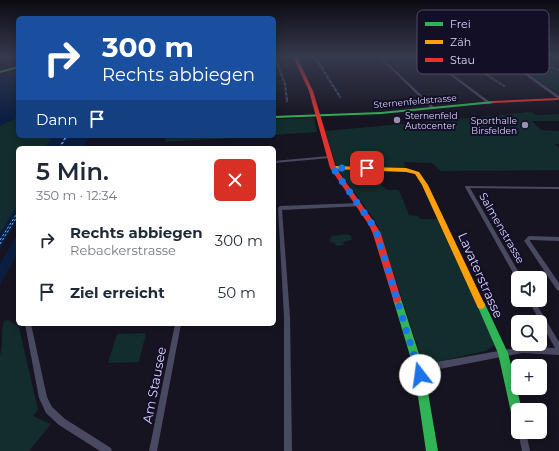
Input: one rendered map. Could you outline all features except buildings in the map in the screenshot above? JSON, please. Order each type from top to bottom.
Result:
[{"type":"street","points":[[305,78],[311,91],[333,168],[360,205],[377,234],[418,369],[432,451]]},
{"type":"street","points":[[402,78],[433,108]]},
{"type":"street","points":[[456,78],[489,103]]},
{"type":"street","points":[[531,78],[558,98]]},
{"type":"street","name":"Sternenfeldstrasse","points":[[276,117],[379,113],[558,98]]},
{"type":"street","points":[[276,162],[329,158]]},
{"type":"street","name":"Lavaterstrasse","points":[[333,168],[367,168],[415,172],[426,186],[503,353],[515,403]]},
{"type":"street","name":"Salmenstrasse","points":[[515,271],[467,187],[559,188]]},
{"type":"street","points":[[288,451],[287,317],[280,208],[360,205]]},
{"type":"street","points":[[559,239],[529,238],[527,241],[559,288]]},
{"type":"street","points":[[535,307],[559,349]]},
{"type":"street","points":[[28,326],[44,398],[49,410],[62,422],[108,451]]},
{"type":"street","name":"Am Stausee","points":[[153,451],[178,326]]},
{"type":"street","points":[[418,369],[532,349],[559,352]]},
{"type":"street","points":[[523,439],[526,451]]},
{"type":"green space","points":[[535,78],[559,78],[559,94]]},
{"type":"green space","points":[[531,112],[536,115],[559,114],[559,121],[532,121],[541,130],[559,131],[559,144],[555,144],[559,148],[559,170],[441,171],[432,163],[404,162],[405,168],[339,166],[336,165],[325,131]]},
{"type":"green space","points":[[16,118],[16,138],[52,138],[46,146],[16,146],[16,208],[0,234],[0,126]]},
{"type":"green space","points":[[314,118],[317,132],[276,135],[276,119]]},
{"type":"green space","points":[[166,138],[230,138],[165,142]]},
{"type":"green space","points":[[370,170],[386,190],[399,190],[409,215],[418,216],[420,219],[438,219],[495,344],[492,347],[485,351],[432,363],[427,363],[422,359],[376,222],[339,171]]},
{"type":"green space","points":[[347,234],[351,236],[352,240],[343,242],[344,245],[337,246],[333,242],[330,243],[331,236]]},
{"type":"green space","points":[[8,320],[19,327],[38,410],[33,416],[51,424],[29,451],[0,451],[0,355],[4,321]]},
{"type":"green space","points":[[146,333],[139,362],[108,363],[117,334]]},
{"type":"water","points":[[0,78],[16,78],[16,118],[0,126]]},
{"type":"water","points":[[52,138],[88,138],[84,146],[46,146]]},
{"type":"water","points":[[16,207],[16,222],[0,249],[0,233]]},
{"type":"water","points":[[16,236],[16,256],[0,285],[0,264]]},
{"type":"ferry route","points":[[60,146],[65,138]]},
{"type":"ferry route","points":[[61,146],[66,138]]},
{"type":"ferry route","points":[[0,240],[16,215]]},
{"type":"ferry route","points":[[0,244],[16,218]]},
{"type":"railway","points":[[283,78],[287,101]]},
{"type":"railway","points":[[328,78],[340,97]]},
{"type":"railway","points":[[492,78],[504,86]]},
{"type":"traffic: fast","points":[[276,117],[381,113],[493,102]]},
{"type":"traffic: fast","points":[[397,299],[419,369],[432,451]]},
{"type":"traffic: fast","points":[[481,305],[503,353],[515,403]]},
{"type":"traffic: slow","points":[[333,168],[406,170],[417,173],[425,185],[481,305]]},
{"type":"traffic: jam","points":[[305,78],[311,91],[333,168],[372,224],[377,234],[397,299]]},
{"type":"traffic: jam","points":[[493,102],[558,99]]},
{"type":"place","name":"Sternenfeld Autocenter","points":[[397,120]]},
{"type":"place","name":"Sporthalle Birsfelden","points":[[525,125]]},
{"type":"route","points":[[367,168],[333,168],[338,177],[360,205],[377,234],[398,298],[420,375]]}]
